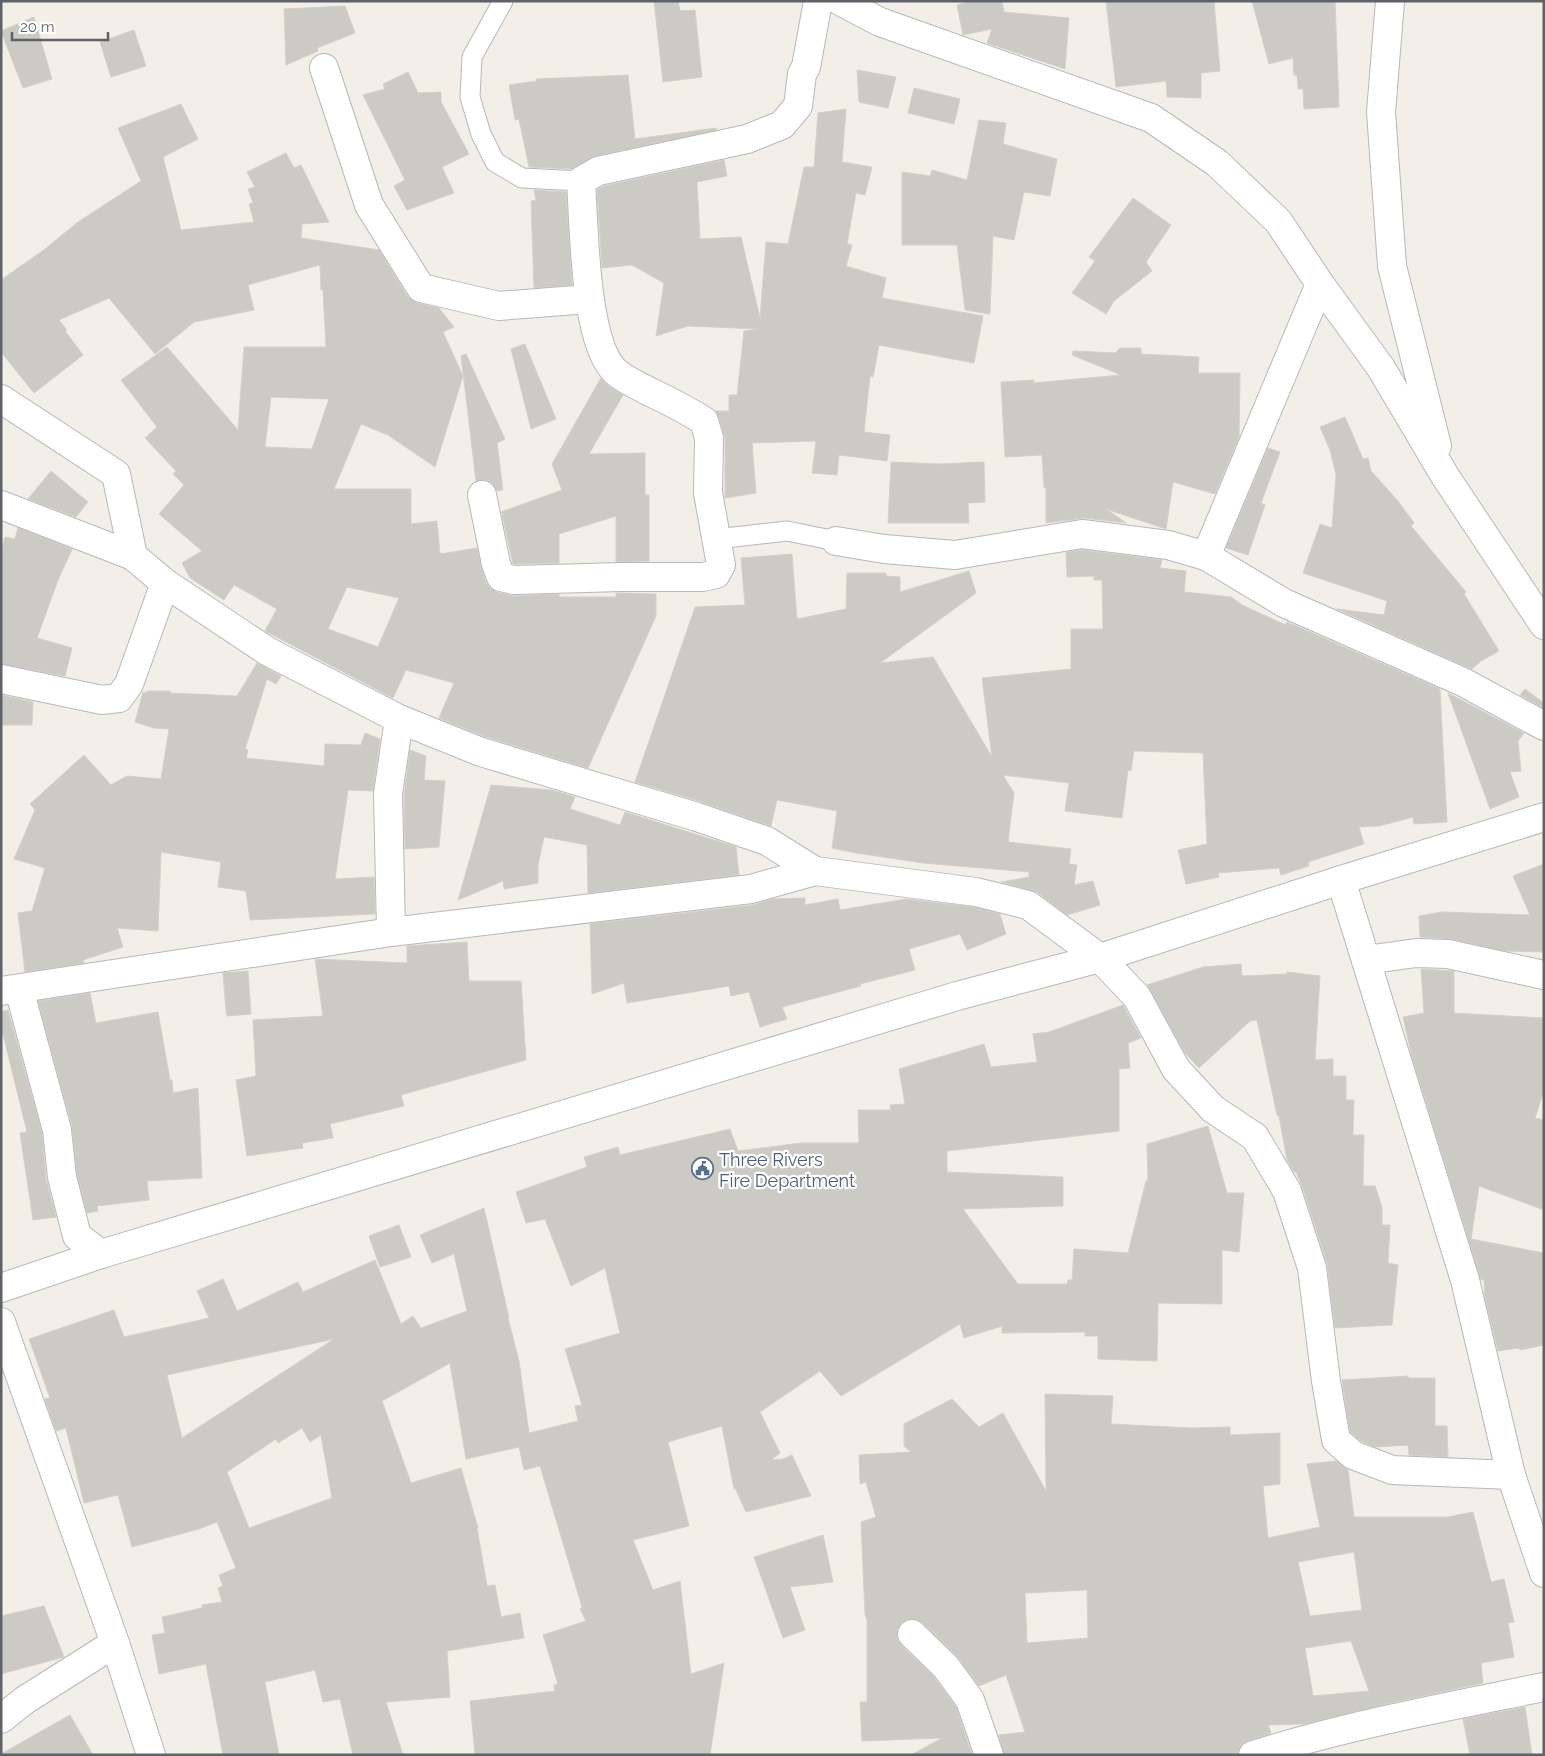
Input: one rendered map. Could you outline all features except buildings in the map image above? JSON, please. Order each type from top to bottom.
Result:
[{"type":"street","points":[[482,495],[496,564],[501,577],[514,580],[703,577],[716,574],[721,565],[708,493],[709,438],[704,421],[629,381],[616,372],[604,357],[589,299],[581,181],[598,171],[746,139],[782,125],[798,106],[802,74],[806,67],[818,1]]},
{"type":"street","points":[[840,1],[880,22],[1151,118],[1217,163],[1278,221],[1320,284],[1381,368],[1445,476],[1544,625]]},
{"type":"street","points":[[1390,1],[1381,112],[1392,266],[1445,476]]},
{"type":"street","points":[[324,68],[369,205],[421,288],[499,306],[589,299]]},
{"type":"street","points":[[1206,556],[1320,284]]},
{"type":"street","points":[[1,399],[116,474],[133,556]]},
{"type":"street","points":[[1,505],[133,556],[165,583],[267,651],[399,719],[481,752],[697,817],[767,841],[815,871]]},
{"type":"street","points":[[836,541],[884,549],[955,555],[1082,534],[1168,545],[1206,556],[1284,603],[1463,682],[1544,726]]},
{"type":"street","points":[[1,679],[102,700],[119,698],[130,684],[165,583]]},
{"type":"street","points":[[391,932],[388,794],[399,719]]},
{"type":"street","points":[[1,1288],[101,1254],[957,996],[1100,958],[1544,817]]},
{"type":"street","points":[[101,1254],[77,1236],[62,1177],[57,1130],[10,990],[391,932],[751,889],[815,871],[976,892],[1028,905],[1100,958],[1137,997],[1176,1069],[1214,1109],[1255,1137],[1288,1191],[1312,1268],[1326,1381],[1336,1440],[1353,1455],[1392,1470],[1511,1475]]},
{"type":"street","points":[[1341,880],[1465,1280],[1511,1475],[1544,1573]]},
{"type":"street","points":[[1366,960],[1416,953],[1448,954],[1544,975]]},
{"type":"street","points":[[1,1322],[115,1643],[151,1755]]},
{"type":"street","points":[[912,1634],[946,1667],[970,1700],[989,1755]]},
{"type":"street","points":[[1,1719],[13,1701],[115,1643]]},
{"type":"street","points":[[1253,1755],[1291,1743],[1388,1718],[1544,1687]]},
{"type":"lane","points":[[503,1],[472,57],[470,97],[481,134],[495,162],[522,178],[581,181]]},
{"type":"lane","points":[[716,539],[787,531],[836,541]]},
{"type":"place","name":"Three Rivers Fire Department","points":[[703,1169]]}]
